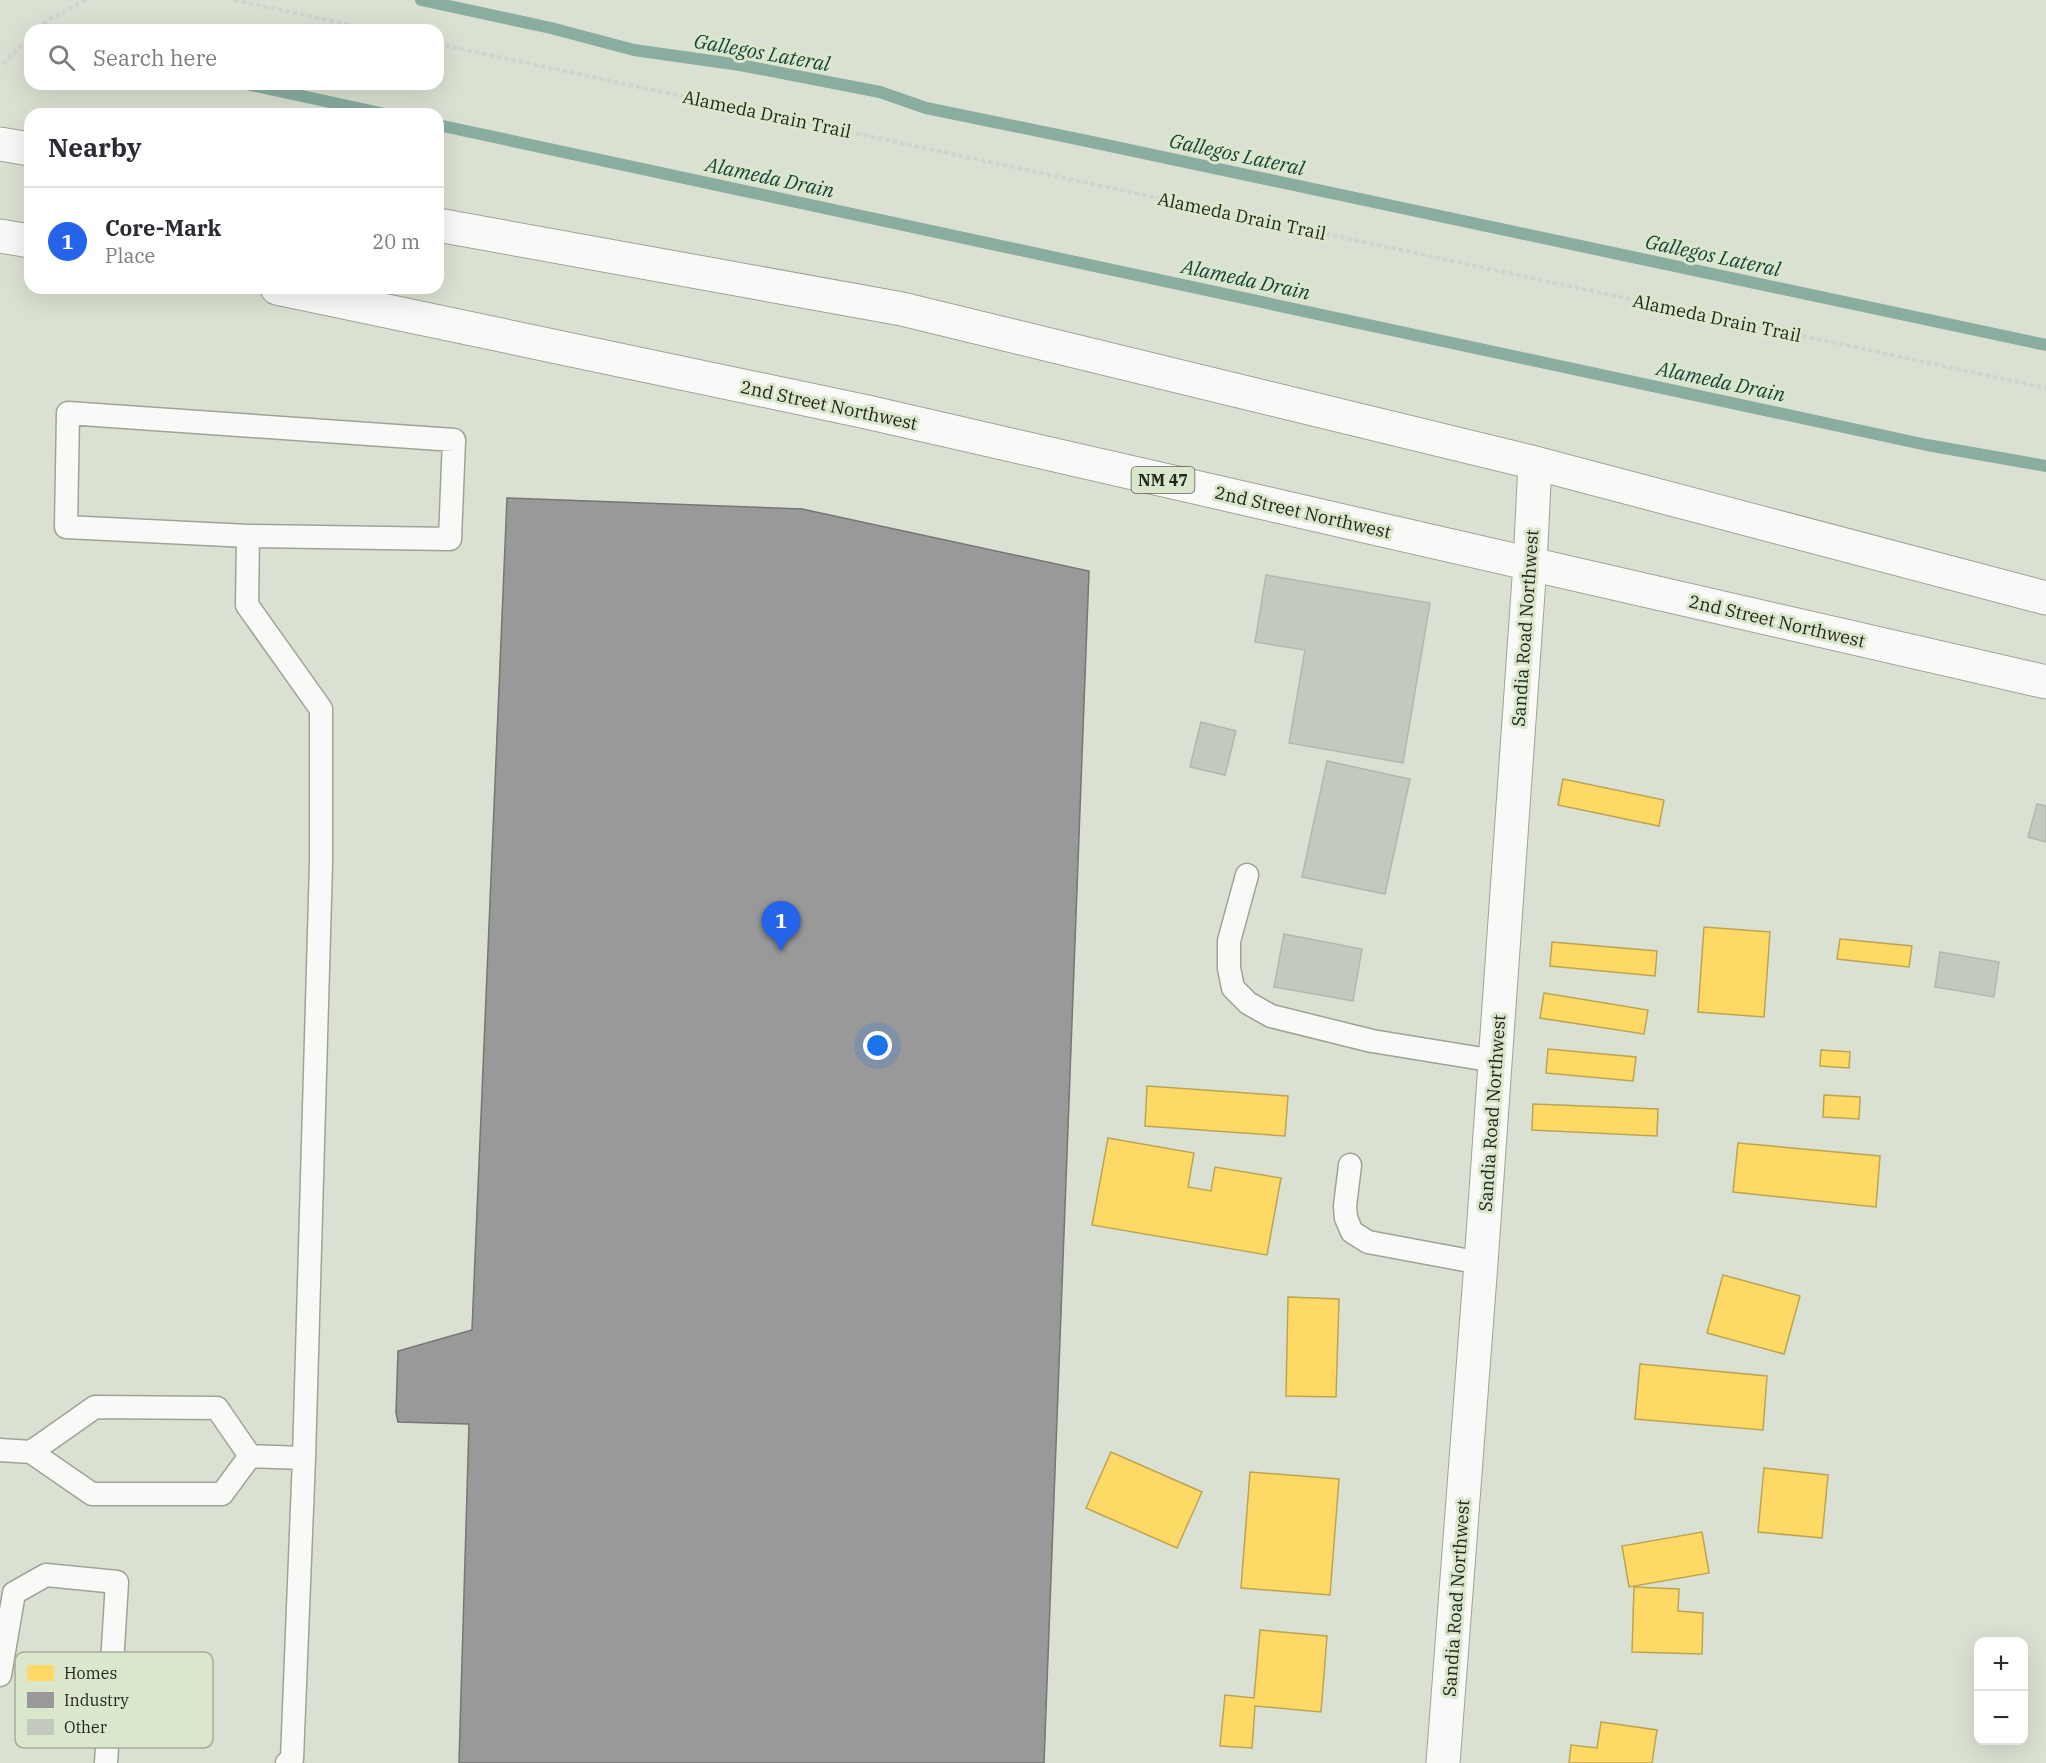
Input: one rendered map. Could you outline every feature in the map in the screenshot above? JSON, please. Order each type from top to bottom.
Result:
[{"type":"main road","points":[[0,144],[24,148]]},
{"type":"main road","points":[[444,226],[902,309],[1535,463],[2046,598]]},
{"type":"main road","points":[[0,236],[24,240]]},
{"type":"main road","name":"2nd Street Northwest","points":[[306,294],[867,412],[2046,682]]},
{"type":"main road","name":"Sandia Road Northwest","points":[[1443,1763],[1481,1263],[1530,564],[1535,463]]},
{"type":"lane","points":[[68,412],[454,440],[450,538],[248,536],[66,527],[68,412]]},
{"type":"lane","points":[[248,536],[247,605],[321,709],[321,863],[304,1458],[292,1759],[287,1763]]},
{"type":"lane","points":[[1247,875],[1229,941],[1229,968],[1233,988],[1248,1003],[1271,1016],[1372,1041],[1495,1060]]},
{"type":"lane","points":[[1350,1165],[1345,1206],[1352,1232],[1368,1242],[1481,1263]]},
{"type":"lane","points":[[31,1452],[94,1407],[217,1408],[250,1456]]},
{"type":"lane","points":[[0,1450],[31,1452],[92,1494],[222,1494],[250,1456]]},
{"type":"lane","points":[[250,1456],[304,1458]]},
{"type":"lane","points":[[0,1675],[14,1593],[46,1575],[117,1582],[112,1652]]},
{"type":"lane","points":[[105,1763],[106,1748]]},
{"type":"path","points":[[44,24],[86,0]]},
{"type":"path","points":[[234,0],[346,24]]},
{"type":"path","points":[[3,64],[24,43]]},
{"type":"path","name":"Alameda Drain Trail","points":[[444,45],[2046,388]]},
{"type":"building: Homes","points":[[1563,779],[1664,800],[1659,826],[1558,805]]},
{"type":"building: Homes","points":[[1704,927],[1770,932],[1764,1017],[1698,1012]]},
{"type":"building: Homes","points":[[1840,939],[1912,946],[1909,967],[1837,959]]},
{"type":"building: Homes","points":[[1552,942],[1657,951],[1655,976],[1550,966]]},
{"type":"building: Homes","points":[[1544,993],[1648,1010],[1644,1034],[1540,1018]]},
{"type":"building: Homes","points":[[1548,1049],[1636,1057],[1633,1081],[1546,1073]]},
{"type":"building: Homes","points":[[1821,1050],[1850,1052],[1849,1068],[1820,1066]]},
{"type":"building: Homes","points":[[1147,1086],[1288,1096],[1285,1136],[1145,1126]]},
{"type":"building: Homes","points":[[1824,1095],[1860,1097],[1859,1119],[1823,1117]]},
{"type":"building: Homes","points":[[1533,1104],[1658,1109],[1657,1136],[1532,1130]]},
{"type":"building: Homes","points":[[1108,1138],[1194,1153],[1188,1187],[1211,1191],[1215,1167],[1281,1178],[1267,1255],[1092,1225]]},
{"type":"building: Homes","points":[[1738,1143],[1880,1156],[1876,1207],[1733,1192]]},
{"type":"building: Homes","points":[[1723,1275],[1800,1296],[1784,1354],[1707,1333]]},
{"type":"building: Homes","points":[[1288,1297],[1339,1299],[1336,1397],[1286,1396]]},
{"type":"building: Homes","points":[[1640,1364],[1767,1376],[1763,1430],[1635,1419]]},
{"type":"building: Homes","points":[[1111,1452],[1202,1492],[1177,1548],[1086,1508]]},
{"type":"building: Homes","points":[[1764,1468],[1828,1475],[1822,1538],[1758,1532]]},
{"type":"building: Homes","points":[[1250,1472],[1339,1479],[1330,1595],[1241,1588]]},
{"type":"building: Homes","points":[[1702,1532],[1709,1573],[1629,1587],[1622,1546]]},
{"type":"building: Homes","points":[[1634,1587],[1679,1589],[1678,1611],[1703,1613],[1702,1654],[1632,1652]]},
{"type":"building: Homes","points":[[1260,1630],[1327,1636],[1321,1712],[1255,1706],[1252,1748],[1220,1746],[1225,1695],[1254,1698]]},
{"type":"building: Homes","points":[[1601,1722],[1657,1730],[1652,1763],[1569,1763],[1571,1745],[1597,1748]]},
{"type":"building: Industry","points":[[507,498],[802,509],[1089,571],[1044,1763],[459,1763],[469,1424],[398,1422],[396,1413],[398,1351],[472,1330]]},
{"type":"building: Other","points":[[1266,575],[1430,603],[1403,763],[1289,743],[1305,650],[1255,642]]},
{"type":"building: Other","points":[[1201,722],[1236,731],[1225,775],[1190,767]]},
{"type":"building: Other","points":[[1327,761],[1410,779],[1385,894],[1302,877]]},
{"type":"building: Other","points":[[2037,804],[2046,806],[2046,842],[2028,837]]},
{"type":"building: Other","points":[[1284,934],[1362,949],[1353,1001],[1274,987]]},
{"type":"building: Other","points":[[1940,952],[1999,962],[1994,997],[1935,987]]},
{"type":"waterway","name":"Gallegos Lateral","points":[[421,0],[551,28],[634,50],[740,65],[880,92],[926,108],[2046,345]]},
{"type":"waterway","name":"Alameda Drain","points":[[274,90],[357,108]]},
{"type":"waterway","name":"Alameda Drain","points":[[444,126],[1927,445],[2046,466]]},
{"type":"place","name":"Core-Mark","points":[[781,951]]}]
